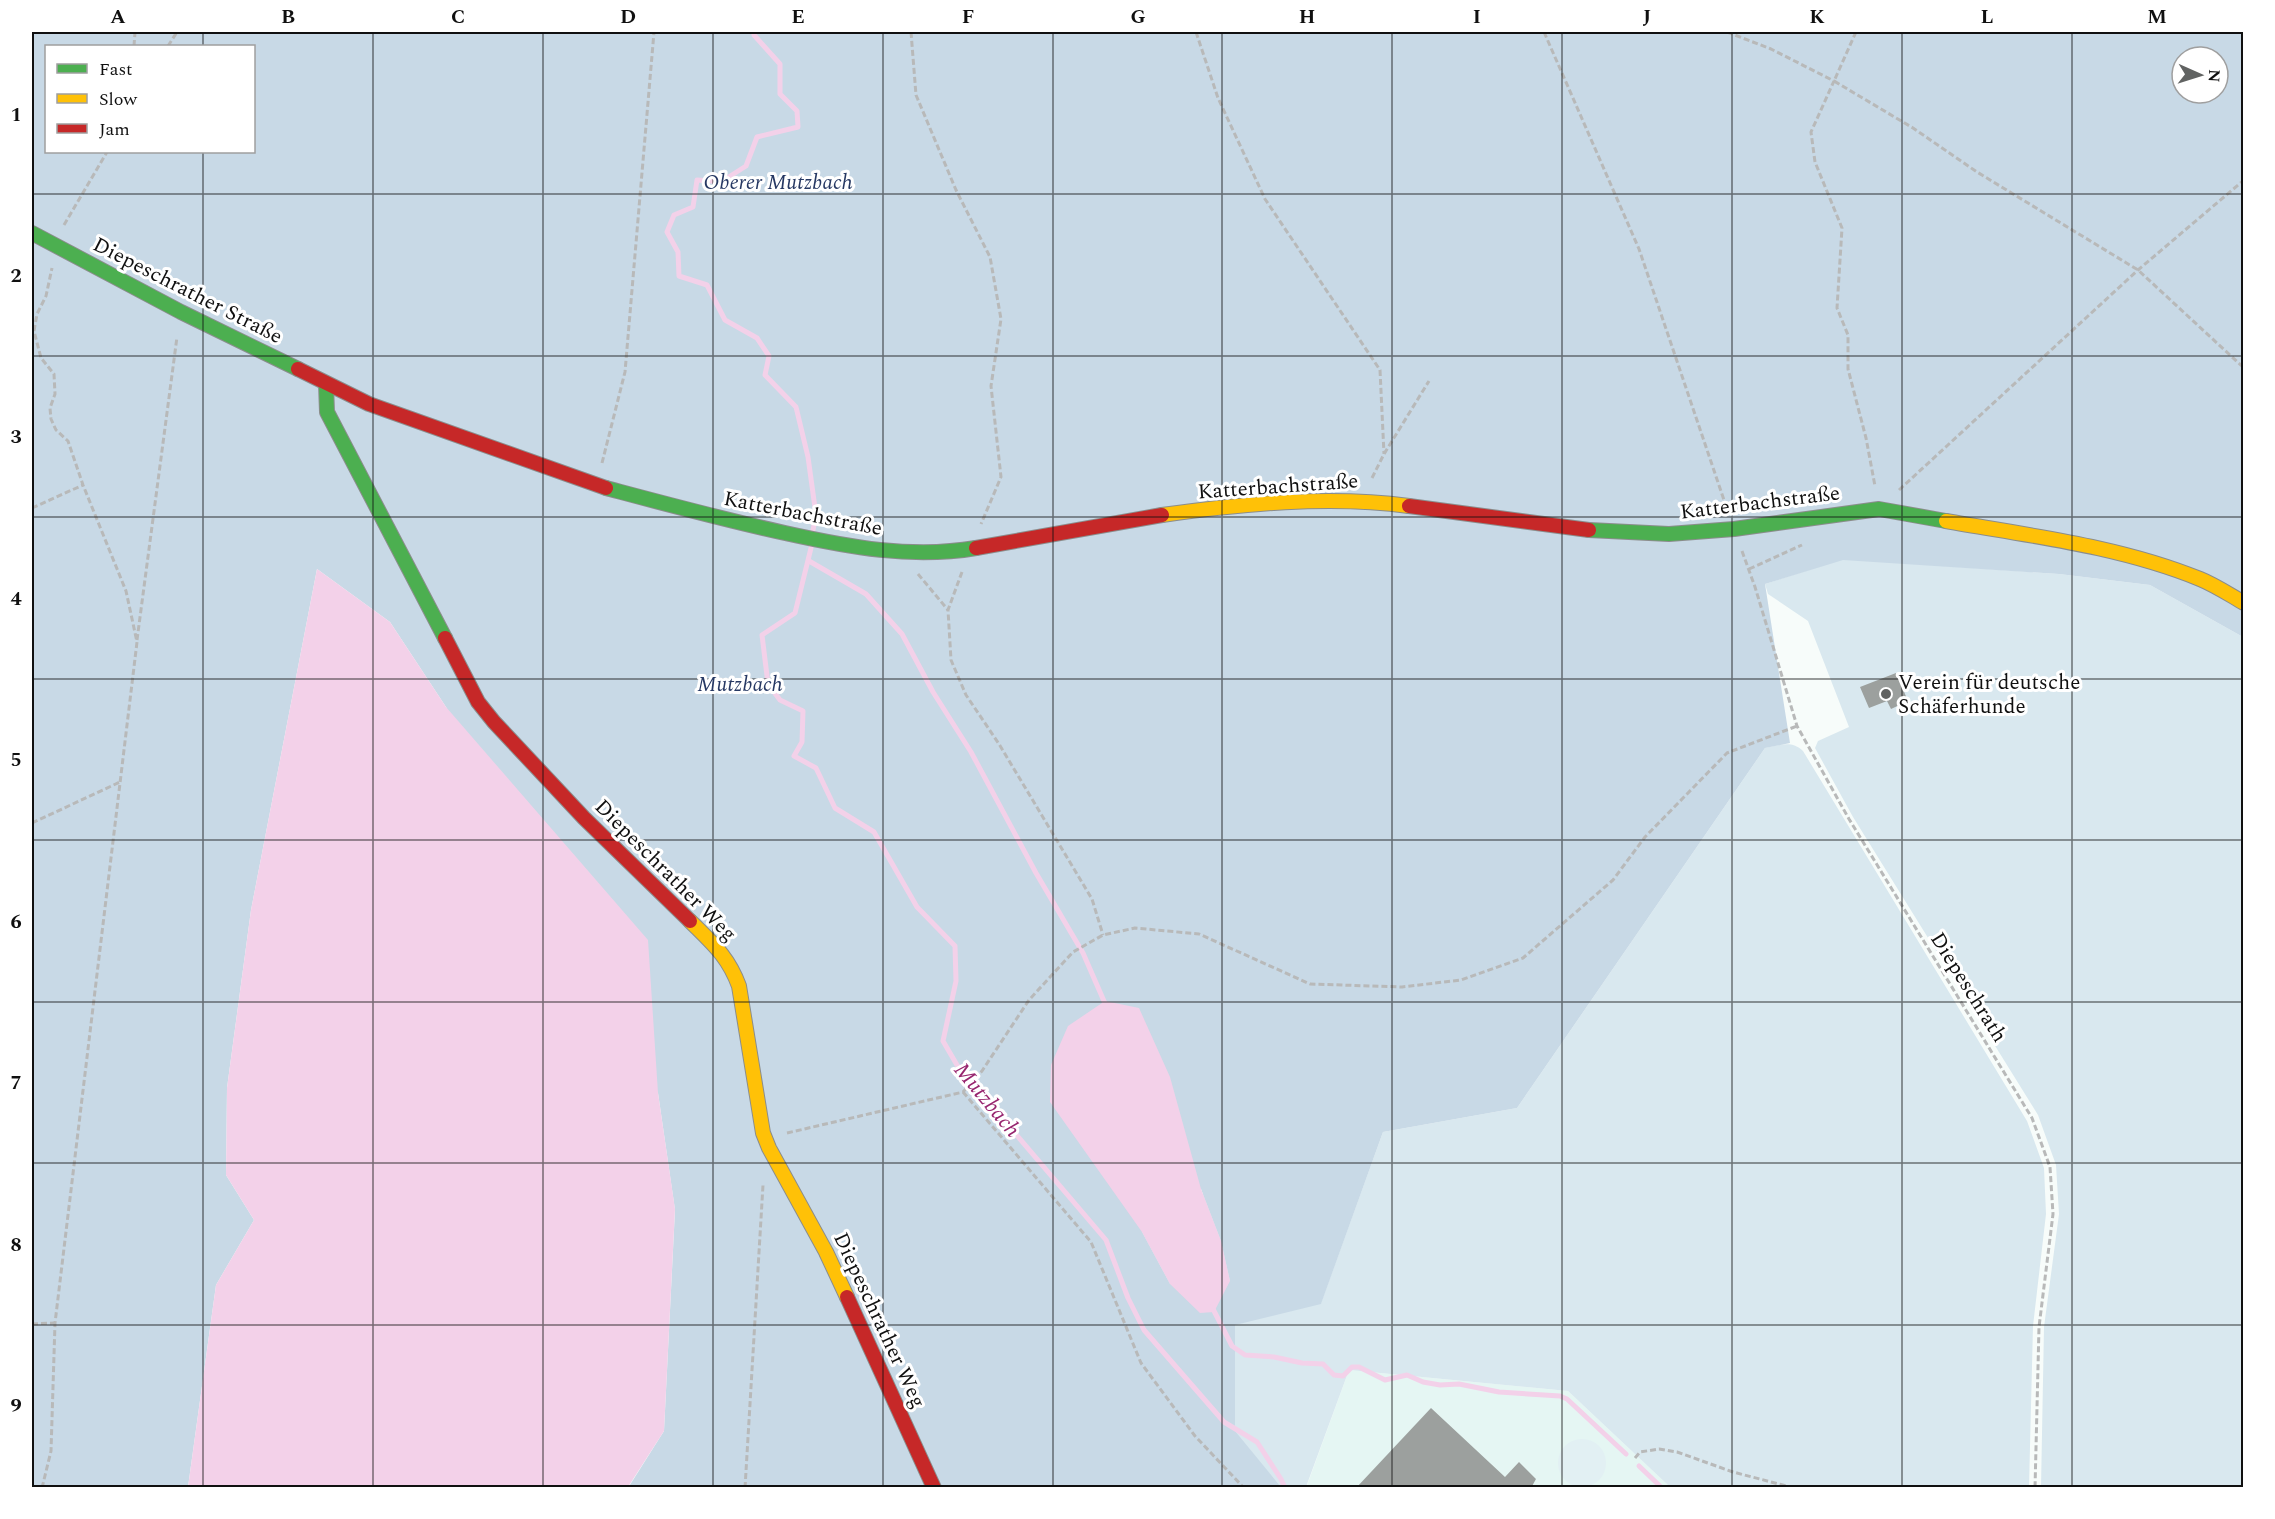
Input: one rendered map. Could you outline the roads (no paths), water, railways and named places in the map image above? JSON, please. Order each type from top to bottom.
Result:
[{"type":"street","name":"Diepeschrather Straße","points":[[32,233],[181,312],[326,384]]},
{"type":"street","name":"Katterbachstraße","points":[[326,384],[369,404],[597,485],[780,534],[837,545],[900,553],[970,549],[1164,515],[1268,504],[1370,501],[1604,532],[1669,534],[1734,530],[1879,509],[2098,548],[2161,565],[2202,580],[2244,603]]},
{"type":"street","name":"Diepeschrather Weg","points":[[326,384],[327,412],[478,702],[584,818],[720,951],[732,967],[739,986],[763,1133],[826,1252],[934,1488]]},
{"type":"waterway","name":"Mutzbach","points":[[754,32],[754,35],[780,64],[780,94],[797,111],[798,127],[757,137],[746,166],[721,182],[697,180],[693,207],[674,215],[667,232],[678,252],[679,276],[707,285],[725,320],[757,338],[769,356],[765,375],[796,407],[808,457],[816,515],[813,530]]},
{"type":"waterway","name":"Mutzbach","points":[[811,548],[795,613],[762,635],[768,684],[780,700],[803,711],[802,742],[794,756],[816,768],[835,808],[874,832],[917,907],[955,946],[956,981],[943,1041],[957,1065],[1106,1240],[1128,1298],[1144,1330],[1224,1422],[1257,1442],[1285,1488]]},
{"type":"waterway","points":[[809,561],[866,594],[902,634],[1083,953],[1107,1008]]},
{"type":"waterway","points":[[1212,1307],[1232,1346],[1245,1355],[1323,1364],[1334,1375],[1343,1376],[1352,1367],[1359,1367],[1385,1380],[1407,1375],[1423,1382],[1440,1385],[1459,1384],[1499,1392],[1560,1396],[1567,1399],[1626,1454]]},
{"type":"waterway","points":[[1639,1466],[1662,1488]]},
{"type":"place","name":"Verein für deutsche Schäferhunde","points":[[1886,694]]},
{"type":"park label","name":"Oberer Mutzbach","points":[[778,182]]}]
